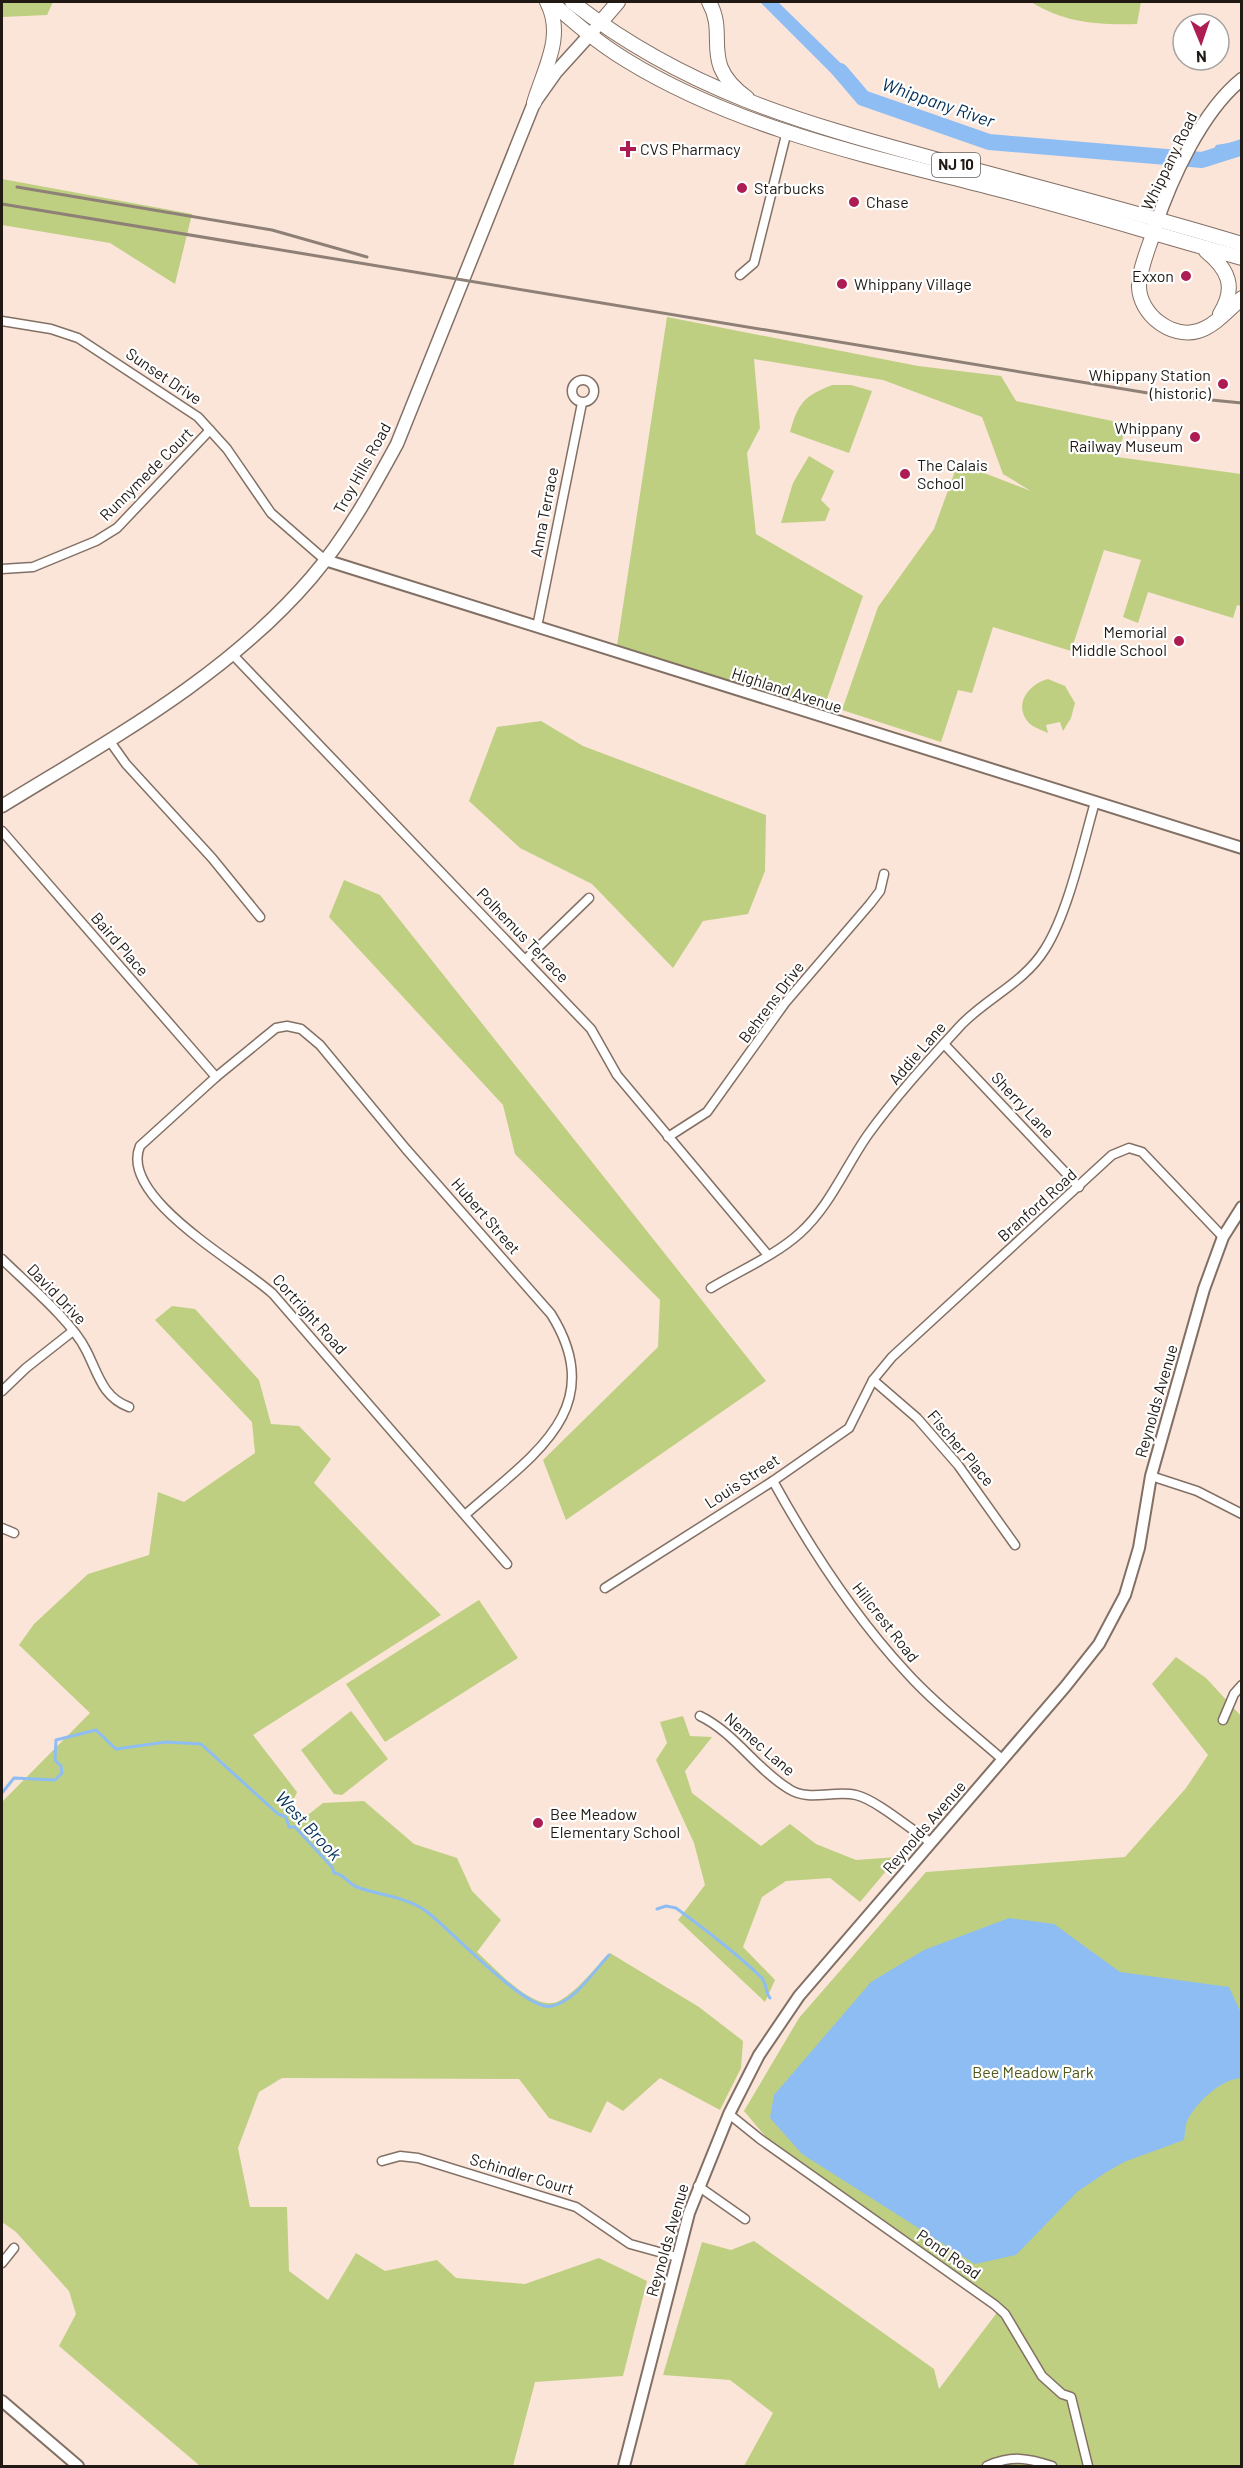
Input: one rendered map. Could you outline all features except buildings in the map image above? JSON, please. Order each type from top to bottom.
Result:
[{"type":"main road","name":"NJ 10","points":[[549,2],[589,35],[626,60],[688,93],[787,131],[1242,258]]},
{"type":"main road","points":[[534,103],[555,41],[556,26],[549,2]]},
{"type":"main road","name":"NJ 10","points":[[572,2],[600,23],[672,69],[706,85],[825,129],[1242,244]]},
{"type":"main road","points":[[600,23],[618,2]]},
{"type":"main road","points":[[709,2],[714,16],[719,64],[734,85],[756,104]]},
{"type":"main road","name":"Troy Hills Road","points":[[2,806],[163,706],[234,655],[272,621],[325,560],[369,496],[397,444],[534,103],[556,72],[600,23]]},
{"type":"main road","name":"Whippany Road","points":[[1153,234],[1172,185],[1191,147],[1213,110],[1242,79]]},
{"type":"main road","points":[[1153,234],[1139,281],[1144,306],[1157,321],[1180,332],[1197,332],[1217,320],[1242,298]]},
{"type":"main road","points":[[1199,246],[1220,262],[1228,280],[1225,307],[1217,320]]},
{"type":"street","points":[[740,275],[753,263],[787,131]]},
{"type":"street","name":"Sunset Drive","points":[[2,321],[51,329],[78,338],[198,417],[227,449],[271,513],[325,560]]},
{"type":"street","name":"Anna Terrace","points":[[537,627],[582,402]]},
{"type":"street","name":"Runnymede Court","points":[[2,569],[33,567],[111,532],[210,430]]},
{"type":"street","name":"Highland Avenue","points":[[325,560],[1242,848]]},
{"type":"street","name":"Polhemus Terrace","points":[[234,655],[591,1029],[617,1075],[767,1254]]},
{"type":"street","points":[[109,740],[126,764],[212,858],[260,917]]},
{"type":"street","name":"Addie Lane","points":[[711,1288],[787,1244],[812,1221],[874,1126],[944,1044],[974,1012],[1029,970],[1047,946],[1057,925],[1095,802]]},
{"type":"street","name":"Baird Place","points":[[2,831],[216,1077]]},
{"type":"street","name":"Behrens Drive","points":[[668,1137],[707,1112],[785,1004],[880,891],[884,874]]},
{"type":"street","points":[[525,960],[589,898]]},
{"type":"street","name":"Hubert Street","points":[[216,1077],[276,1028],[295,1027],[312,1037],[406,1149],[551,1314],[564,1335],[573,1380],[563,1418],[549,1440],[531,1458],[465,1515]]},
{"type":"street","name":"Sherry Lane","points":[[944,1044],[1079,1187]]},
{"type":"street","name":"Cortright Road","points":[[216,1077],[140,1146],[136,1159],[140,1178],[195,1238],[257,1279],[273,1294],[507,1564]]},
{"type":"street","name":"Branford Road","points":[[873,1380],[892,1357],[1112,1155],[1124,1149],[1136,1149],[1165,1174],[1223,1238]]},
{"type":"street","name":"Reynolds Avenue","points":[[624,2466],[677,2257],[698,2186],[729,2114],[778,2022],[1083,1665],[1112,1622],[1133,1573],[1151,1476],[1204,1289],[1223,1238],[1242,1207]]},
{"type":"street","name":"David Drive","points":[[2,1258],[73,1330],[86,1348],[108,1394],[117,1402],[129,1407]]},
{"type":"street","points":[[2,1391],[26,1368],[73,1330]]},
{"type":"street","name":"Louis Street","points":[[605,1588],[773,1481],[849,1428],[873,1380]]},
{"type":"street","name":"Fischer Place","points":[[873,1380],[917,1418],[951,1457],[1015,1545]]},
{"type":"street","points":[[1151,1476],[1197,1491],[1242,1514]]},
{"type":"street","name":"Hillcrest Road","points":[[773,1481],[845,1596],[880,1642],[907,1674],[1002,1759]]},
{"type":"street","points":[[2,1528],[15,1533]]},
{"type":"street","points":[[1223,1720],[1234,1694],[1242,1685]]},
{"type":"street","name":"Nemec Lane","points":[[700,1716],[717,1724],[787,1788],[805,1796],[842,1794],[861,1797],[930,1842]]},
{"type":"street","name":"Pond Road","points":[[729,2114],[760,2139],[1005,2314],[1042,2376],[1062,2394],[1071,2397],[1088,2466]]},
{"type":"street","name":"Schindler Court","points":[[382,2161],[399,2156],[418,2158],[565,2202],[589,2214],[630,2244],[677,2257]]},
{"type":"street","points":[[698,2186],[745,2219]]},
{"type":"street","points":[[2,2263],[14,2248]]},
{"type":"street","points":[[2,2401],[78,2466]]},
{"type":"street","points":[[987,2466],[1011,2458],[1028,2458],[1052,2466]]},
{"type":"green space","points":[[2,2],[53,2],[47,15],[2,17]]},
{"type":"green space","points":[[1031,2],[1141,2],[1137,24],[1122,24],[1095,23],[1069,18]]},
{"type":"green space","points":[[2,179],[192,214],[175,284],[110,243],[2,225]]},
{"type":"green space","points":[[667,317],[918,366],[1001,376],[1016,401],[1127,424],[1117,457],[1241,474],[1241,606],[1237,605],[1233,618],[1148,592],[1138,623],[1123,617],[1141,560],[1104,550],[1071,651],[993,627],[972,693],[958,690],[941,742],[842,710],[878,607],[934,529],[958,463],[1031,491],[1003,474],[982,417],[883,380],[754,359],[760,428],[747,453],[756,534],[863,596],[821,716],[616,652]]},
{"type":"green space","points":[[832,385],[851,385],[872,391],[849,453],[790,432],[799,407],[815,393]]},
{"type":"green space","points":[[809,456],[834,471],[821,500],[830,509],[825,521],[781,523],[793,483]]},
{"type":"green space","points":[[1048,679],[1065,686],[1075,703],[1071,718],[1063,731],[1060,722],[1046,725],[1048,733],[1034,727],[1022,710],[1029,691]]},
{"type":"green space","points":[[541,721],[583,746],[766,815],[765,871],[748,914],[703,921],[673,968],[592,884],[520,848],[469,801],[497,727]]},
{"type":"green space","points":[[344,880],[380,895],[766,1381],[566,1520],[543,1460],[658,1347],[660,1300],[515,1154],[503,1105],[329,917]]},
{"type":"green space","points":[[172,1306],[195,1309],[259,1380],[271,1424],[299,1426],[331,1459],[314,1483],[441,1615],[253,1735],[297,1792],[290,1808],[304,1818],[323,1803],[364,1801],[414,1844],[457,1858],[472,1891],[501,1920],[477,1952],[515,1987],[538,2001],[549,2003],[559,2001],[580,1985],[610,1953],[699,2007],[743,2041],[741,2068],[720,2110],[660,2078],[623,2111],[607,2101],[591,2133],[549,2118],[519,2079],[282,2078],[259,2092],[238,2148],[250,2207],[287,2207],[289,2271],[328,2300],[356,2253],[385,2271],[437,2260],[456,2278],[525,2284],[599,2258],[647,2281],[623,2376],[535,2382],[513,2466],[200,2466],[59,2346],[76,2314],[69,2291],[16,2232],[2,2222],[2,1802],[90,1713],[19,1645],[34,1624],[88,1574],[149,1555],[158,1492],[184,1502],[255,1453],[252,1422],[155,1320]]},
{"type":"green space","points":[[479,1600],[518,1658],[385,1742],[346,1684]]},
{"type":"green space","name":"Bee Meadow Park","points":[[1176,1657],[1206,1678],[1242,1717],[1241,2466],[744,2466],[773,2413],[730,2380],[663,2375],[702,2242],[731,2250],[754,2241],[934,2369],[939,2389],[1002,2306],[766,2137],[744,2111],[799,2018],[926,1872],[1125,1857],[1186,1788],[1208,1755],[1152,1684]]},
{"type":"green space","points":[[351,1711],[388,1759],[342,1795],[334,1794],[301,1750]]},
{"type":"green space","points":[[683,1716],[690,1736],[712,1737],[685,1771],[692,1793],[761,1846],[790,1824],[816,1844],[856,1860],[898,1857],[860,1902],[830,1878],[786,1881],[762,1897],[743,1947],[775,1980],[765,2002],[678,1920],[705,1885],[694,1843],[656,1760],[667,1743],[660,1722]]},
{"type":"water","points":[[760,2],[778,2],[859,81],[849,91]]},
{"type":"water","points":[[1241,141],[1241,156],[1205,167],[1216,145]]},
{"type":"water","points":[[1009,1918],[1054,1924],[1120,1972],[1229,1987],[1241,2013],[1241,2078],[1233,2079],[1217,2087],[1196,2107],[1187,2121],[1184,2140],[1124,2162],[1077,2192],[1016,2255],[975,2264],[802,2154],[770,2118],[774,2095],[871,1982],[924,1950]]},
{"type":"waterway","name":"Whippany River","points":[[840,71],[863,98],[989,142],[1202,160],[1242,147]]},
{"type":"waterway","name":"West Brook","points":[[2,1793],[14,1778],[55,1780],[62,1773],[61,1766],[55,1760],[56,1740],[96,1730],[116,1749],[166,1742],[201,1744],[278,1814],[286,1817],[289,1827],[295,1827],[332,1867],[334,1873],[341,1875],[357,1887],[401,1899],[426,1911],[507,1984],[540,2005],[552,2006],[569,1998],[584,1985],[609,1955]]},
{"type":"waterway","name":"West Brook","points":[[657,1909],[666,1906],[676,1908],[720,1941],[763,1979],[770,1998]]},
{"type":"railway","points":[[17,187],[272,230],[367,257]]},
{"type":"railway","points":[[2,204],[1160,395],[1242,403]]},
{"type":"place","name":"CVS Pharmacy","points":[[628,149]]},
{"type":"place","name":"Starbucks","points":[[742,188]]},
{"type":"place","name":"Chase","points":[[854,202]]},
{"type":"place","name":"Exxon","points":[[1186,276]]},
{"type":"place","name":"Whippany Village","points":[[842,284]]},
{"type":"place","name":"Whippany Station (historic)","points":[[1223,384]]},
{"type":"place","name":"Whippany Railway Museum","points":[[1195,437]]},
{"type":"place","name":"The Calais School","points":[[905,474]]},
{"type":"place","name":"Memorial Middle School","points":[[1179,641]]},
{"type":"place","name":"Bee Meadow Elementary School","points":[[538,1823]]}]
